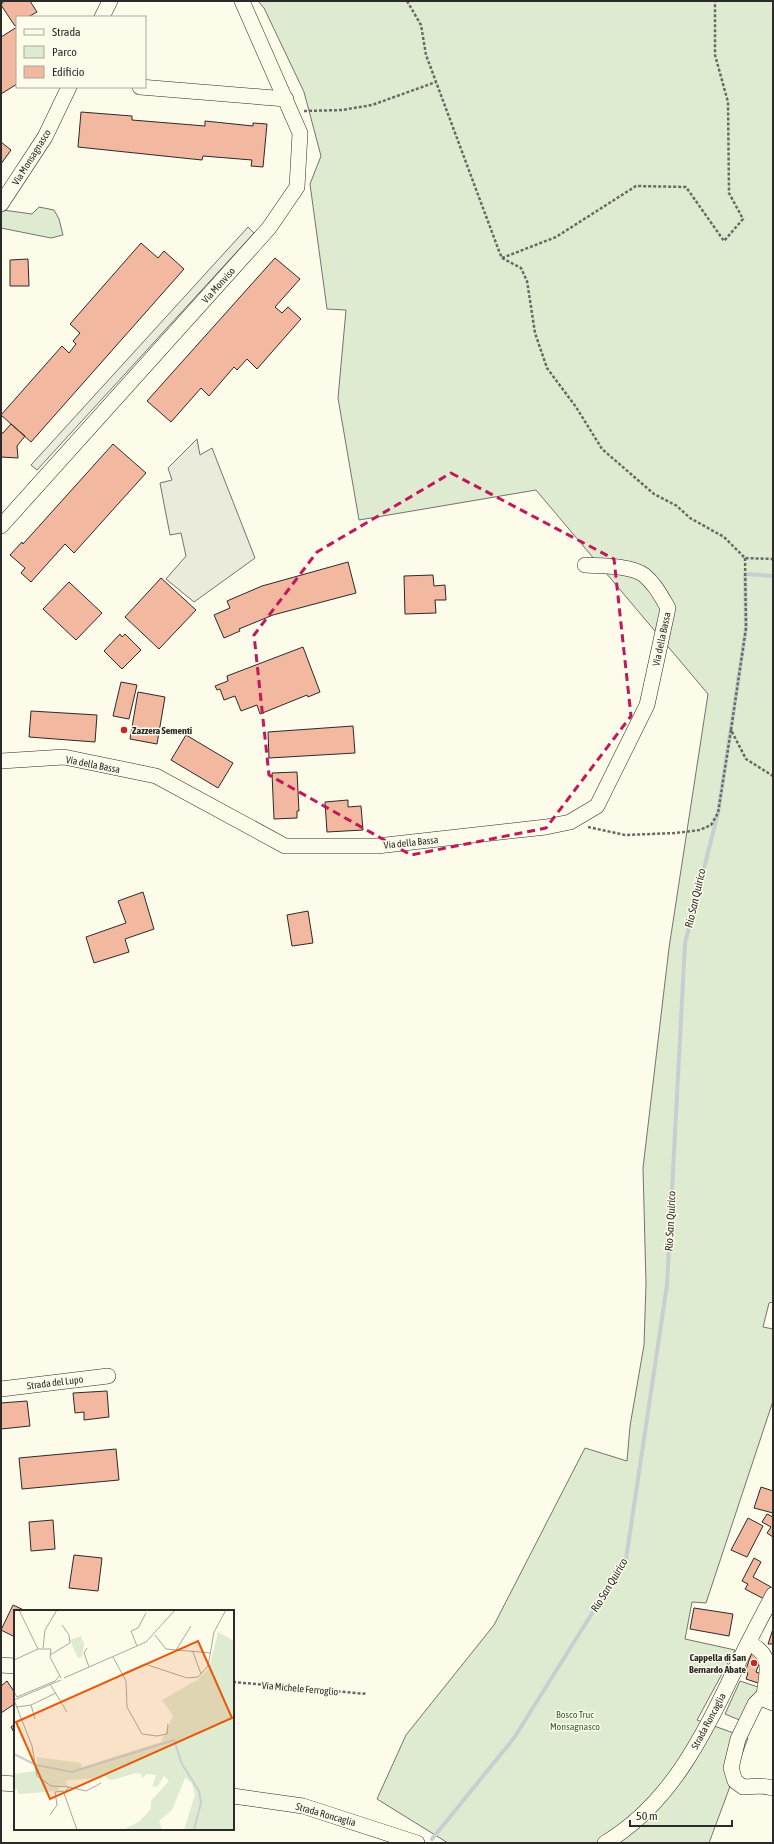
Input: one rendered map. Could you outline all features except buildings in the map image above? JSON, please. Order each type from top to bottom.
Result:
[{"type":"street","points":[[102,16],[110,1]]},
{"type":"street","name":"Via Monviso","points":[[1,526],[269,228],[297,187],[300,133],[242,1]]},
{"type":"street","name":"Via Monsagnasco","points":[[1,204],[45,137],[69,88]]},
{"type":"street","points":[[146,88],[289,105]]},
{"type":"street","name":"Via della Bassa","points":[[1,761],[64,758],[156,776],[286,846],[376,846],[546,827],[570,822],[596,806],[647,705],[668,608],[655,587],[642,574],[617,566],[585,565]]},
{"type":"street","name":"Strada del Lupo","points":[[1,1388],[108,1376]]},
{"type":"street","name":"Strada Roncaglia","points":[[605,1843],[643,1815],[668,1789],[686,1763],[773,1595]]},
{"type":"street","points":[[748,1643],[758,1647],[765,1656],[768,1699],[755,1704],[738,1739],[731,1768],[735,1781],[743,1787],[773,1788]]},
{"type":"street","points":[[1,1665],[14,1666]]},
{"type":"street","points":[[1,1783],[14,1784]]},
{"type":"street","name":"Strada Roncaglia","points":[[234,1796],[303,1806],[417,1843]]},
{"type":"path","points":[[407,1],[421,25],[426,55],[502,258],[521,268],[527,281],[535,333],[547,368],[576,407],[602,449],[654,494],[676,506],[690,518],[724,537],[745,558],[773,559]]},
{"type":"path","points":[[502,258],[556,236],[636,186],[686,187],[724,241],[743,219],[729,193],[728,102],[715,55],[715,1]]},
{"type":"path","points":[[289,105],[342,110],[372,105],[436,82]]},
{"type":"path","points":[[570,822],[625,835],[676,833],[700,830],[712,825],[718,813],[746,628],[745,558]]},
{"type":"path","points":[[731,730],[746,759],[773,776],[773,780]]},
{"type":"path","name":"Via Michele Ferroglio","points":[[234,1682],[367,1694]]},
{"type":"highlighted area","points":[[451,473],[614,559],[631,716],[546,828],[411,855],[269,775],[254,635],[317,552]]},
{"type":"green space","name":"Bosco Truc Monsagnasco","points":[[258,1],[773,1],[773,1302],[769,1303],[763,1327],[773,1329],[773,1401],[706,1603],[692,1602],[685,1639],[735,1650],[697,1720],[748,1738],[709,1843],[448,1843],[377,1799],[406,1735],[494,1625],[585,1448],[627,1461],[630,1426],[644,1345],[646,1284],[643,1168],[669,948],[708,694],[536,490],[359,520],[338,398],[346,310],[327,309],[310,184],[321,156],[304,92],[264,8]]},
{"type":"green space","points":[[39,207],[54,210],[59,219],[63,235],[51,238],[1,228],[1,214],[3,210],[32,214]]},
{"type":"green space","points":[[740,1681],[761,1688],[742,1721],[725,1714]]},
{"type":"shaded area","points":[[248,227],[254,233],[37,470],[31,465]]},
{"type":"shaded area","points":[[197,439],[200,455],[212,448],[255,558],[194,602],[166,579],[186,556],[181,533],[170,535],[160,483],[172,480],[168,468]]},
{"type":"waterway","name":"Rio San Quirico","points":[[432,1839],[514,1738],[626,1559],[667,1285],[685,943],[718,813],[746,628],[745,574],[773,576]]},
{"type":"place","name":"Zazzera Sementi","points":[[124,730]]},
{"type":"place","name":"Cappella di San Bernardo Abate","points":[[754,1663]]}]
